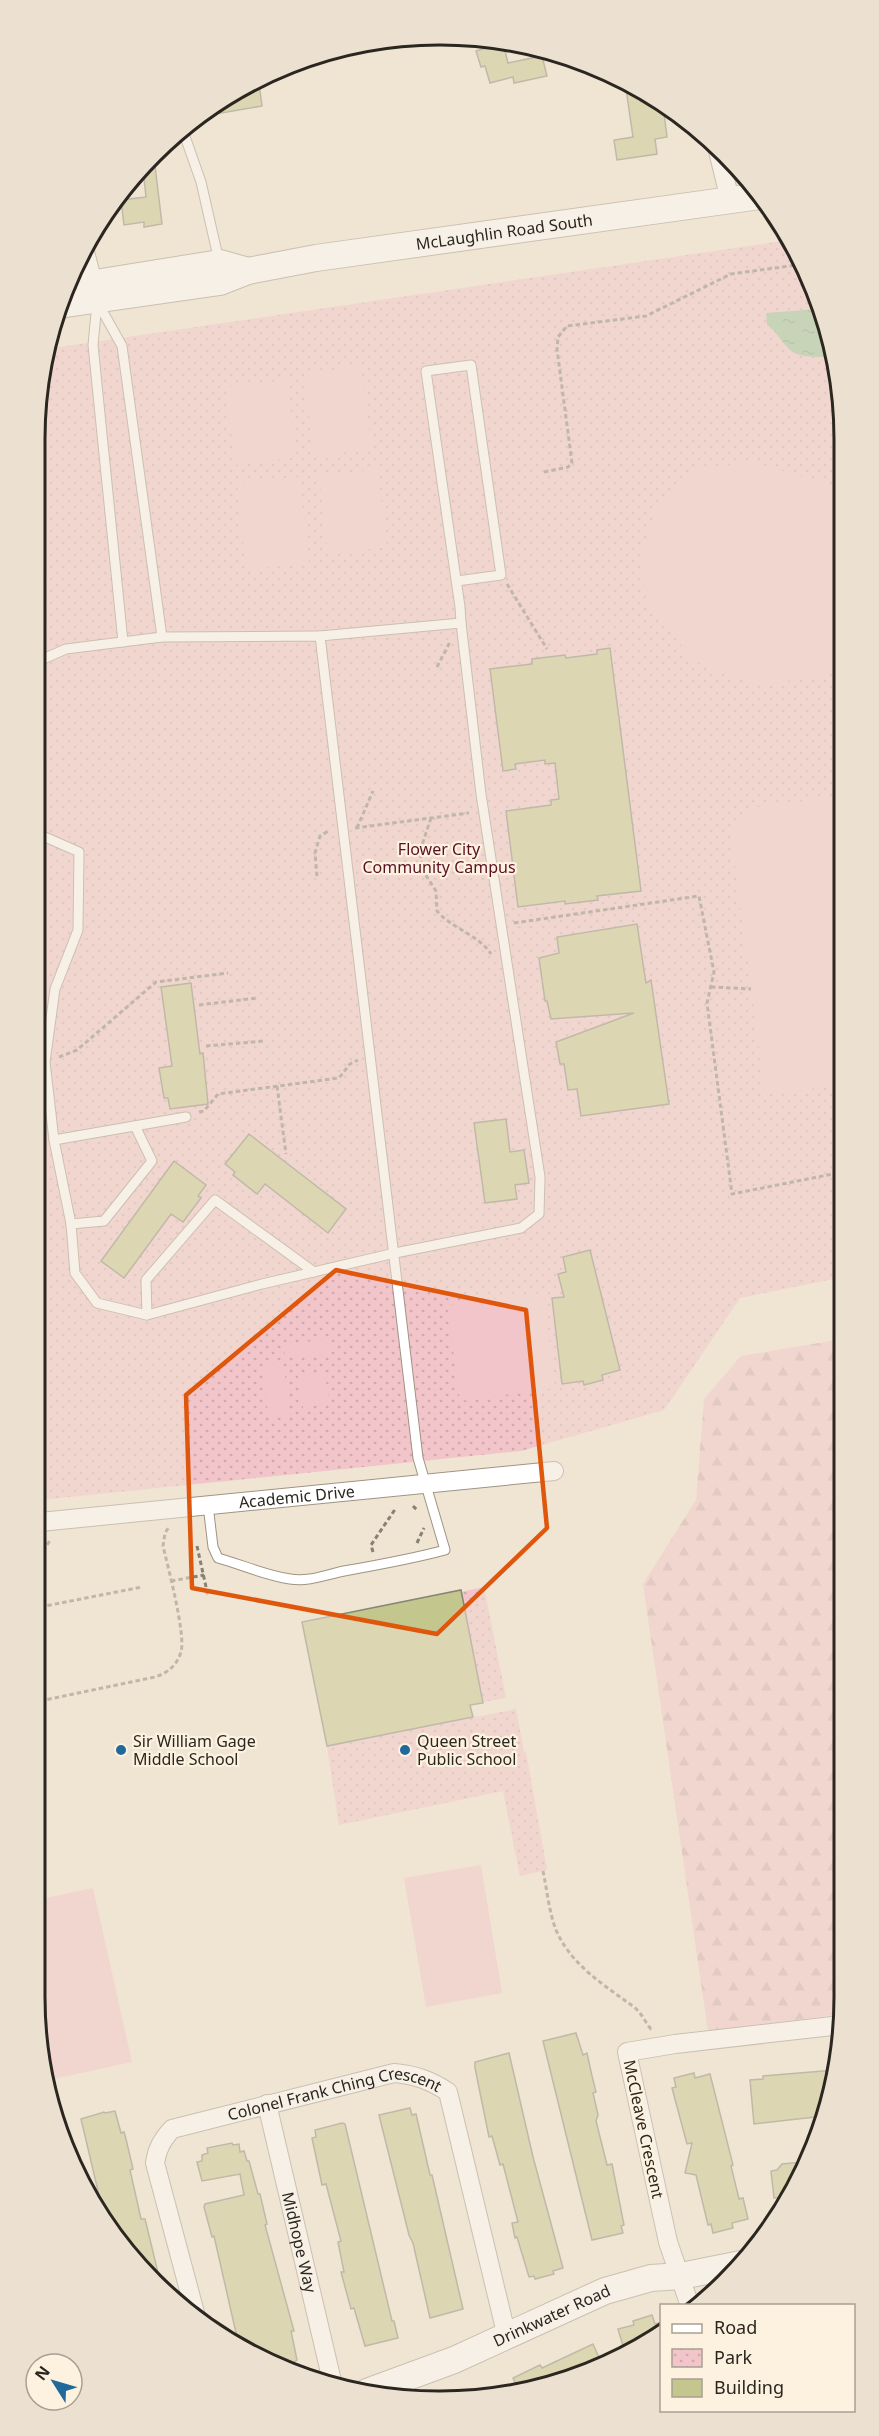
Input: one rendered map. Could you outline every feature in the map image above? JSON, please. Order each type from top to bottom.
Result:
[{"type":"main road","name":"McLaughlin Road South","points":[[75,289],[96,292],[220,282],[248,271],[337,255],[751,197]]},
{"type":"main road","name":"McLaughlin Road South","points":[[71,301],[96,292],[220,262],[248,271]]},
{"type":"main road","name":"Drinkwater Road","points":[[382,2387],[420,2374],[507,2337],[556,2312],[605,2291],[651,2278],[681,2276],[726,2267]]},
{"type":"street","points":[[721,164],[730,200]]},
{"type":"street","points":[[88,262],[96,292]]},
{"type":"street","name":"Academic Drive","points":[[45,1521],[554,1471]]},
{"type":"street","name":"McCleave Crescent","points":[[681,2276],[668,2242],[627,2052],[833,2026]]},
{"type":"street","name":"Colonel Frank Ching Crescent","points":[[193,2304],[155,2163],[157,2150],[163,2138],[172,2129],[394,2073],[413,2075],[432,2082],[448,2092],[507,2337]]},
{"type":"street","name":"Midhope Way","points":[[267,2104],[331,2376]]},
{"type":"street","points":[[681,2276],[689,2302]]},
{"type":"lane","points":[[185,138],[201,182],[220,262]]},
{"type":"lane","points":[[96,292],[122,346],[162,637]]},
{"type":"lane","points":[[96,292],[93,345],[123,642]]},
{"type":"lane","points":[[45,837],[79,852],[78,930],[55,990],[45,1062],[54,1140],[71,1224],[75,1273],[97,1303],[147,1315],[395,1253],[521,1228],[538,1214],[540,1177],[481,794],[457,581],[426,372],[471,365],[501,575],[457,581]]},
{"type":"lane","points":[[45,658],[66,649],[162,637],[320,636],[461,623]]},
{"type":"lane","points":[[208,1505],[213,1547],[218,1558],[256,1572],[292,1579],[317,1579],[445,1550],[418,1458],[320,636]]},
{"type":"lane","points":[[54,1140],[186,1117]]},
{"type":"lane","points":[[71,1224],[104,1221],[152,1161],[135,1126]]},
{"type":"lane","points":[[147,1315],[146,1280],[215,1200],[314,1272]]},
{"type":"path","points":[[544,472],[568,467],[572,463],[557,349],[558,337],[567,326],[646,316],[731,274],[793,265]]},
{"type":"path","points":[[501,575],[547,649]]},
{"type":"path","points":[[357,828],[373,790]]},
{"type":"path","points":[[317,876],[315,853],[320,836],[330,830],[469,813]]},
{"type":"path","points":[[430,818],[420,851],[423,871],[436,891],[437,911],[475,939],[491,956]]},
{"type":"path","points":[[514,923],[699,896],[714,972],[708,1003],[732,1194],[834,1174]]},
{"type":"path","points":[[45,1062],[77,1050],[156,982],[228,973]]},
{"type":"path","points":[[711,987],[752,989]]},
{"type":"path","points":[[200,1005],[257,998]]},
{"type":"path","points":[[207,1046],[264,1041]]},
{"type":"path","points":[[186,1117],[204,1111],[218,1094],[339,1078],[350,1064],[371,1055]]},
{"type":"path","points":[[277,1086],[286,1154]]},
{"type":"path","points":[[413,1506],[421,1514]]},
{"type":"path","points":[[380,1552],[374,1552],[371,1545],[396,1508]]},
{"type":"path","points":[[410,1546],[419,1541],[424,1526]]},
{"type":"path","points":[[45,1700],[155,1677],[171,1669],[180,1655],[182,1641],[163,1546],[165,1533],[169,1527]]},
{"type":"path","points":[[45,1548],[53,1537]]},
{"type":"path","points":[[197,1546],[208,1596]]},
{"type":"path","points":[[171,1581],[204,1575]]},
{"type":"path","points":[[45,1606],[142,1587]]},
{"type":"path","points":[[543,1871],[555,1927],[568,1950],[602,1986],[636,2009],[651,2029],[662,2028]]},
{"type":"highlighted area","points":[[336,1270],[526,1310],[547,1528],[437,1634],[192,1588],[186,1395]]},
{"type":"green space","name":"Flower City Community Campus","points":[[781,242],[804,289],[821,337],[831,388],[833,414],[834,1279],[740,1298],[664,1410],[521,1451],[45,1499],[45,440],[48,388],[56,348]]},
{"type":"green space","points":[[361,366],[372,449],[314,456],[304,374]]},
{"type":"green space","points":[[287,380],[296,457],[235,465],[226,387]]},
{"type":"green space","points":[[754,462],[822,483],[834,497],[834,668],[829,675],[759,685],[693,661],[646,599],[641,554],[657,507],[692,470]]},
{"type":"green space","points":[[377,469],[387,547],[328,554],[319,476]]},
{"type":"green space","points":[[299,477],[309,562],[246,570],[237,483]]},
{"type":"green space","points":[[834,797],[834,1086],[765,1094],[731,834],[751,808]]},
{"type":"green space","points":[[543,1293],[555,1388],[460,1401],[447,1305]]},
{"type":"green space","points":[[327,1339],[330,1353],[285,1358],[284,1345]]},
{"type":"green space","points":[[834,1340],[833,2015],[708,2031],[643,1584],[696,1500],[704,1399],[741,1356]]},
{"type":"green space","points":[[282,1363],[287,1385],[288,1414],[268,1415],[263,1364]]},
{"type":"green space","points":[[325,1373],[329,1403],[303,1408],[298,1375]]},
{"type":"green space","points":[[484,1587],[506,1698],[483,1702],[461,1592]]},
{"type":"green space","points":[[516,1709],[547,1870],[520,1876],[503,1791],[339,1825],[327,1746]]},
{"type":"green space","points":[[481,1865],[502,1993],[426,2007],[404,1878]]},
{"type":"green space","points":[[93,1888],[132,2062],[54,2079],[46,2022],[45,1898]]},
{"type":"water","points":[[812,309],[825,357],[807,356],[790,350],[767,325],[766,313]]},
{"type":"building","points":[[487,48],[505,51],[508,63],[537,57],[543,58],[547,76],[514,83],[513,77],[490,83],[485,66],[481,67],[476,51]]},
{"type":"building","points":[[260,89],[262,106],[216,114]]},
{"type":"building","points":[[627,93],[664,115],[667,137],[655,139],[657,154],[617,160],[614,140],[633,137]]},
{"type":"building","points":[[155,167],[162,224],[144,227],[144,222],[124,225],[122,206],[127,199],[146,197],[144,178]]},
{"type":"building","points":[[610,648],[641,891],[597,896],[598,900],[565,904],[565,901],[518,907],[506,811],[551,805],[551,800],[559,799],[555,763],[545,764],[545,760],[515,764],[516,769],[503,771],[490,669],[532,664],[532,659],[597,654],[597,650]]},
{"type":"building","points":[[637,924],[646,983],[651,980],[669,1104],[581,1116],[577,1089],[568,1090],[564,1064],[560,1064],[556,1042],[634,1013],[551,1019],[547,1001],[545,1001],[539,958],[559,953],[557,937]]},
{"type":"building","points":[[191,983],[200,1054],[203,1053],[208,1104],[170,1109],[168,1098],[164,1098],[159,1068],[172,1066],[161,987]]},
{"type":"building","points":[[506,1119],[510,1152],[524,1150],[529,1183],[515,1185],[517,1199],[485,1203],[474,1123]]},
{"type":"building","points":[[249,1134],[346,1209],[328,1233],[265,1184],[257,1194],[233,1175],[235,1172],[225,1164]]},
{"type":"building","points":[[174,1161],[206,1185],[198,1196],[201,1198],[183,1222],[171,1214],[124,1278],[101,1261]]},
{"type":"building","points":[[590,1250],[620,1370],[602,1375],[603,1380],[584,1385],[583,1381],[562,1384],[552,1298],[564,1297],[558,1274],[566,1272],[563,1257]]},
{"type":"building","points":[[461,1590],[483,1703],[470,1705],[473,1717],[327,1746],[302,1622]]},
{"type":"building","points":[[576,2033],[583,2055],[587,2053],[596,2092],[593,2093],[598,2115],[596,2121],[607,2165],[612,2164],[624,2225],[621,2226],[623,2233],[592,2240],[543,2041]]},
{"type":"building","points":[[509,2053],[533,2157],[563,2268],[553,2271],[554,2274],[535,2279],[534,2276],[529,2277],[517,2237],[515,2238],[512,2223],[518,2222],[503,2164],[500,2165],[492,2136],[489,2137],[475,2068],[475,2062]]},
{"type":"building","points":[[826,2071],[815,2117],[754,2124],[750,2080],[763,2079],[763,2076]]},
{"type":"building","points":[[694,2073],[695,2078],[710,2074],[733,2165],[731,2166],[739,2199],[743,2198],[748,2219],[732,2223],[733,2228],[713,2233],[711,2224],[708,2225],[696,2175],[685,2173],[692,2143],[687,2144],[672,2088],[676,2087],[674,2078]]},
{"type":"building","points":[[410,2108],[412,2115],[416,2114],[463,2309],[430,2318],[379,2115]]},
{"type":"building","points":[[115,2111],[121,2133],[124,2132],[141,2219],[145,2219],[158,2272],[127,2237],[99,2196],[81,2119]]},
{"type":"building","points":[[345,2124],[398,2338],[365,2346],[354,2308],[351,2309],[341,2272],[344,2272],[338,2242],[341,2241],[326,2184],[322,2185],[312,2138],[316,2137],[315,2130]]},
{"type":"building","points":[[232,2143],[233,2145],[239,2144],[240,2152],[244,2151],[249,2161],[258,2194],[260,2194],[267,2224],[265,2225],[294,2331],[291,2331],[297,2360],[293,2363],[236,2335],[214,2236],[212,2237],[204,2207],[205,2204],[244,2195],[240,2174],[202,2181],[197,2162],[202,2161],[202,2155],[208,2153],[207,2148]]},
{"type":"building","points":[[797,2163],[779,2198],[774,2198],[771,2171],[777,2170],[782,2164]]},
{"type":"building","points":[[652,2315],[655,2324],[660,2324],[623,2345],[618,2329],[634,2325],[633,2321]]},
{"type":"building","points":[[593,2344],[599,2357],[542,2378],[516,2383],[513,2378],[540,2365],[542,2368]]},
{"type":"place","name":"Sir William Gage Middle School","points":[[121,1750]]},
{"type":"place","name":"Queen Street Public School","points":[[405,1750]]}]
